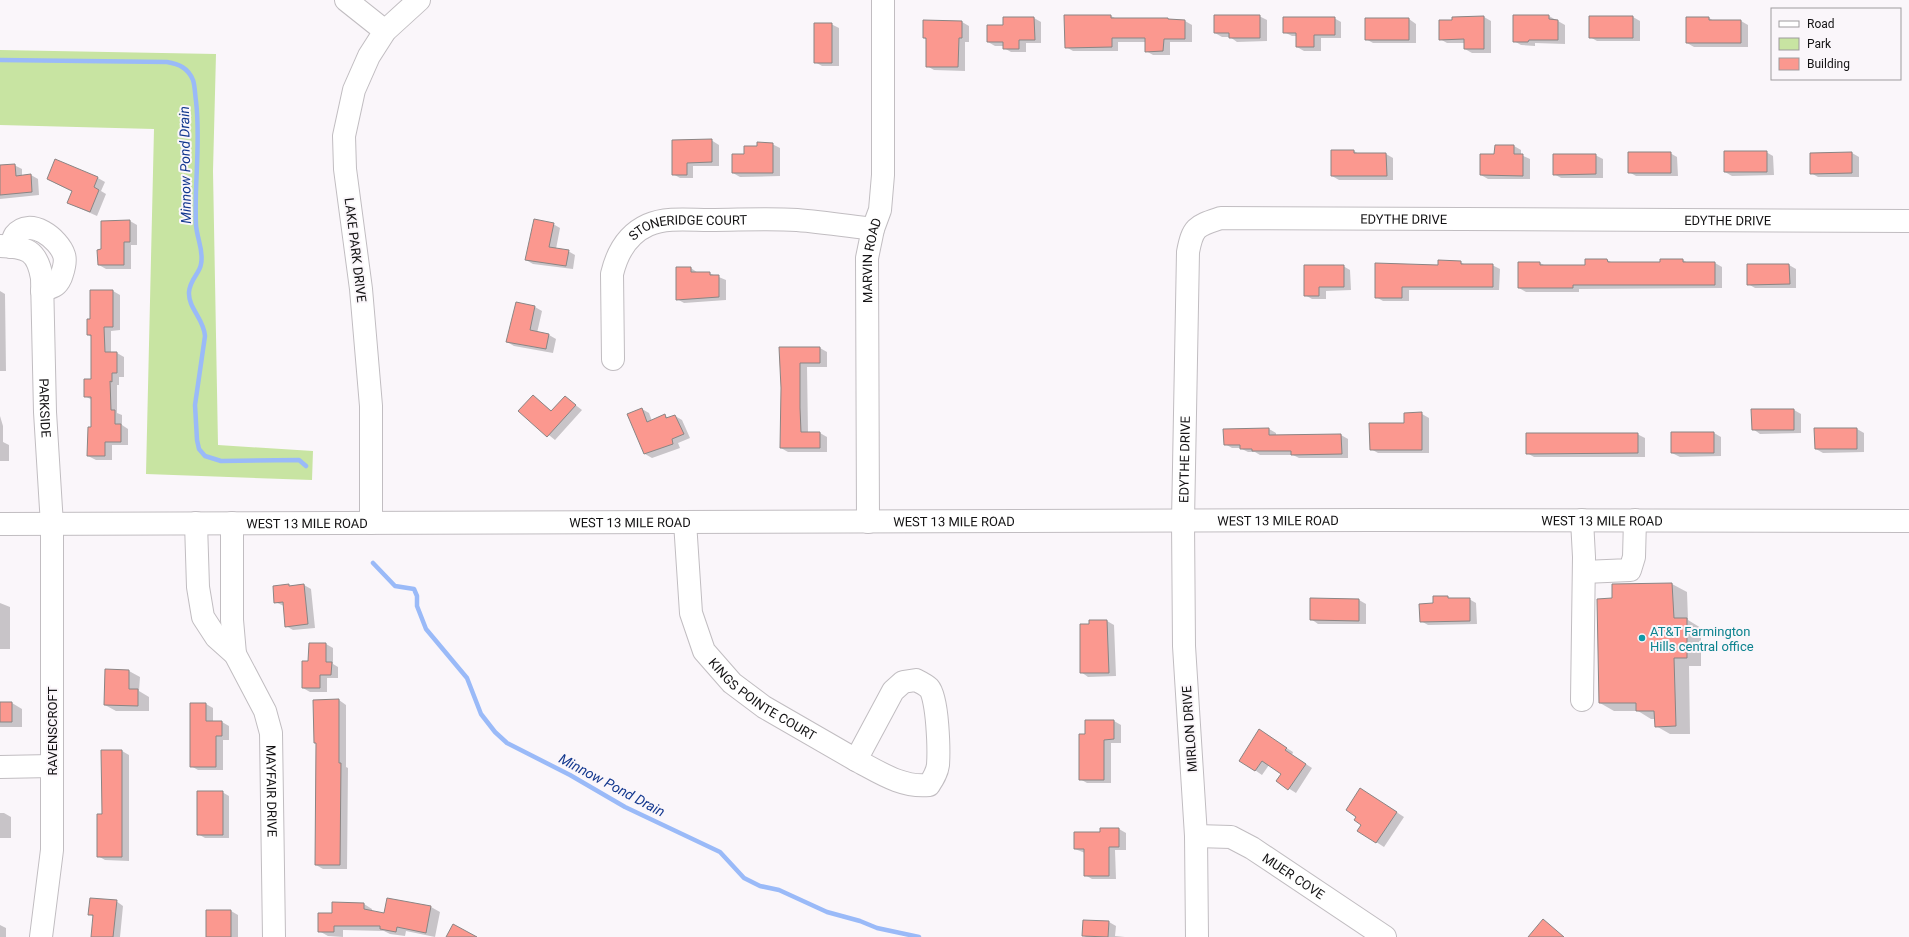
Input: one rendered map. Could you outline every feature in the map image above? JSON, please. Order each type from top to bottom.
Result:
[{"type":"street","points":[[346,0],[384,31]]},
{"type":"street","name":"LAKE PARK DRIVE","points":[[372,523],[372,406],[361,290],[346,169],[344,136],[354,90],[369,56],[384,31],[419,0]]},
{"type":"street","name":"MARVIN ROAD","points":[[868,522],[867,258],[873,229],[880,210],[883,175],[883,0]]},
{"type":"street","name":"EDYTHE DRIVE","points":[[1183,521],[1188,252],[1191,235],[1200,225],[1221,218],[1909,221]]},
{"type":"street","name":"STONERIDGE COURT","points":[[613,359],[612,274],[615,262],[629,239],[648,225],[656,222],[691,220],[796,220],[873,229]]},
{"type":"street","name":"PARKSIDE","points":[[6,247],[28,250],[38,260],[42,278],[45,412],[52,524]]},
{"type":"street","points":[[1582,520],[1584,572],[1582,700]]},
{"type":"street","name":"WEST 13 MILE ROAD","points":[[0,524],[1582,520],[1909,521]]},
{"type":"street","points":[[1584,572],[1630,570],[1634,557],[1635,520]]},
{"type":"street","name":"MIRLON DRIVE","points":[[1183,521],[1184,646],[1196,836],[1197,937]]},
{"type":"street","name":"KINGS POINTE COURT","points":[[685,522],[691,613],[704,651],[732,683],[764,707],[856,760],[907,784],[918,786],[929,785],[938,766],[937,727],[934,698],[929,688],[916,680],[904,682],[893,691],[856,760]]},
{"type":"street","name":"MAYFAIR DRIVE","points":[[196,523],[198,587],[203,617],[216,637],[235,654],[265,711],[271,733],[274,937]]},
{"type":"street","name":"MAYFAIR DRIVE","points":[[232,523],[232,620],[235,654]]},
{"type":"street","name":"RAVENSCROFT","points":[[41,937],[52,850],[52,524]]},
{"type":"street","points":[[0,767],[52,766]]},
{"type":"street","name":"MUER COVE","points":[[1196,836],[1231,837],[1252,848],[1384,937]]},
{"type":"green space","points":[[0,50],[216,54],[213,171],[218,445],[313,451],[312,480],[146,474],[154,129],[0,125]]},
{"type":"building","points":[[1064,15],[1111,15],[1111,18],[1168,18],[1185,20],[1185,39],[1164,39],[1163,51],[1145,52],[1145,38],[1112,38],[1112,47],[1065,48]]},
{"type":"building","points":[[1214,15],[1260,15],[1260,38],[1229,38],[1229,33],[1214,33]]},
{"type":"building","points":[[1513,15],[1549,15],[1549,19],[1558,20],[1558,40],[1529,40],[1528,42],[1513,42]]},
{"type":"building","points":[[1484,16],[1484,49],[1464,49],[1464,39],[1439,40],[1439,20],[1452,20],[1452,17]]},
{"type":"building","points":[[1589,16],[1633,16],[1633,38],[1589,38]]},
{"type":"building","points":[[1003,17],[1034,17],[1035,40],[1019,40],[1019,49],[1003,49],[1003,42],[987,42],[987,25],[1003,25]]},
{"type":"building","points":[[1283,17],[1335,17],[1335,35],[1314,35],[1314,47],[1296,47],[1296,33],[1283,33]]},
{"type":"building","points":[[1686,17],[1709,17],[1709,20],[1741,20],[1741,43],[1686,43]]},
{"type":"building","points":[[1365,18],[1409,18],[1409,40],[1365,40]]},
{"type":"building","points":[[923,20],[962,21],[962,38],[959,38],[958,67],[926,67],[926,38],[923,38]]},
{"type":"building","points":[[814,23],[832,23],[832,63],[814,63]]},
{"type":"building","points":[[712,139],[712,162],[687,163],[687,175],[672,175],[672,140]]},
{"type":"building","points":[[757,142],[773,143],[773,173],[732,173],[732,154],[744,154],[744,146],[757,146]]},
{"type":"building","points":[[1495,145],[1514,145],[1514,154],[1523,154],[1523,176],[1480,175],[1480,154],[1494,154]]},
{"type":"building","points":[[1331,150],[1354,150],[1354,153],[1386,153],[1387,176],[1331,176]]},
{"type":"building","points":[[1724,151],[1767,151],[1767,172],[1724,172]]},
{"type":"building","points":[[1628,152],[1671,152],[1671,173],[1628,173]]},
{"type":"building","points":[[1852,152],[1852,173],[1810,174],[1810,153]]},
{"type":"building","points":[[1553,154],[1596,154],[1596,174],[1553,175]]},
{"type":"building","points":[[55,159],[98,177],[94,187],[99,190],[90,212],[67,203],[72,191],[47,179]]},
{"type":"building","points":[[15,164],[16,176],[31,174],[32,192],[0,195],[0,165]]},
{"type":"building","points":[[534,219],[554,223],[549,247],[569,250],[566,266],[525,260]]},
{"type":"building","points":[[130,220],[130,242],[124,242],[124,265],[98,265],[97,250],[101,249],[101,221]]},
{"type":"building","points":[[1585,259],[1607,259],[1608,262],[1660,262],[1660,259],[1683,259],[1683,262],[1715,262],[1715,285],[1573,285],[1573,288],[1518,288],[1518,262],[1540,262],[1540,265],[1585,265]]},
{"type":"building","points":[[1438,260],[1461,261],[1461,264],[1493,264],[1493,287],[1402,287],[1402,298],[1375,298],[1375,263],[1438,265]]},
{"type":"building","points":[[1747,264],[1789,264],[1790,284],[1747,285]]},
{"type":"building","points":[[1304,265],[1344,265],[1344,287],[1319,287],[1319,296],[1304,296]]},
{"type":"building","points":[[676,267],[691,267],[691,272],[710,272],[710,275],[719,275],[719,297],[676,300]]},
{"type":"building","points":[[90,290],[113,290],[113,327],[104,327],[105,352],[117,352],[117,373],[112,373],[112,382],[110,381],[111,410],[115,410],[115,424],[121,424],[121,442],[105,442],[105,456],[87,456],[88,427],[91,427],[91,397],[84,397],[84,379],[91,379],[91,335],[87,335],[87,319],[90,319]]},
{"type":"building","points":[[516,302],[535,306],[530,330],[549,334],[546,349],[506,342]]},
{"type":"building","points":[[779,347],[820,347],[820,363],[800,363],[800,408],[801,432],[820,432],[820,448],[780,448],[781,388]]},
{"type":"building","points":[[533,395],[551,411],[565,396],[576,405],[547,437],[518,411]]},
{"type":"building","points":[[642,408],[647,422],[665,414],[666,418],[675,415],[684,434],[672,439],[673,444],[644,454],[627,414]]},
{"type":"building","points":[[1751,409],[1794,409],[1794,430],[1752,430]]},
{"type":"building","points":[[1422,412],[1422,450],[1370,450],[1369,423],[1404,423],[1404,413]]},
{"type":"building","points":[[1269,428],[1269,435],[1341,434],[1342,454],[1291,455],[1291,451],[1252,451],[1252,449],[1240,449],[1240,445],[1224,445],[1223,429]]},
{"type":"building","points":[[1814,428],[1857,428],[1857,449],[1815,449]]},
{"type":"building","points":[[1671,432],[1714,432],[1714,453],[1671,453]]},
{"type":"building","points":[[1526,433],[1638,433],[1638,453],[1526,454]]},
{"type":"building","name":"AT&T Farmington Hills central office","points":[[1672,583],[1674,618],[1687,618],[1687,658],[1674,658],[1676,726],[1655,727],[1654,711],[1636,711],[1636,703],[1599,703],[1597,599],[1612,598],[1612,584]]},
{"type":"building","points":[[289,584],[289,586],[304,584],[308,624],[285,627],[283,602],[274,603],[273,586]]},
{"type":"building","points":[[1433,596],[1470,598],[1470,621],[1420,622],[1419,604],[1433,603]]},
{"type":"building","points":[[1310,598],[1359,599],[1359,621],[1310,620]]},
{"type":"building","points":[[1089,620],[1107,620],[1109,673],[1080,673],[1080,624],[1089,624]]},
{"type":"building","points":[[309,643],[326,643],[326,662],[332,662],[331,675],[320,675],[320,688],[302,688],[302,661],[308,661]]},
{"type":"building","points":[[105,669],[129,670],[129,689],[138,689],[138,706],[104,705]]},
{"type":"building","points":[[339,699],[339,763],[341,763],[340,865],[315,865],[316,743],[314,743],[313,700]]},
{"type":"building","points":[[0,702],[12,702],[12,722],[0,722]]},
{"type":"building","points":[[190,703],[206,703],[206,721],[222,721],[222,736],[216,736],[216,767],[190,767]]},
{"type":"building","points":[[1085,720],[1114,720],[1114,739],[1104,740],[1104,780],[1079,780],[1079,734],[1085,734]]},
{"type":"building","points":[[1259,729],[1287,748],[1285,750],[1306,764],[1288,790],[1276,781],[1281,774],[1262,761],[1255,771],[1239,761]]},
{"type":"building","points":[[101,750],[122,750],[122,857],[97,857],[97,814],[102,814]]},
{"type":"building","points":[[1360,788],[1397,812],[1376,843],[1357,831],[1361,825],[1354,820],[1356,817],[1346,810]]},
{"type":"building","points":[[197,791],[223,791],[223,835],[197,835]]},
{"type":"building","points":[[1100,828],[1119,828],[1119,847],[1109,847],[1109,876],[1084,876],[1084,849],[1074,849],[1074,832],[1100,832]]},
{"type":"building","points":[[90,898],[117,900],[113,937],[91,937],[93,915],[88,915]]},
{"type":"building","points":[[387,898],[431,906],[426,933],[397,927],[396,932],[380,929],[380,926],[334,926],[334,932],[318,932],[318,913],[332,913],[332,902],[364,903],[364,909],[384,913]]},
{"type":"building","points":[[206,910],[231,910],[231,937],[206,937]]},
{"type":"building","points":[[1543,919],[1564,937],[1528,937]]},
{"type":"building","points":[[1083,920],[1109,921],[1108,937],[1082,936]]},
{"type":"building","points":[[453,924],[477,937],[446,937]]},
{"type":"waterway","name":"Minnow Pond Drain","points":[[0,60],[167,62],[179,65],[189,72],[194,82],[197,116],[198,147],[196,225],[202,259],[199,270],[190,287],[189,298],[202,324],[205,336],[195,405],[199,449],[205,456],[221,461],[299,460],[306,466]]},
{"type":"waterway","name":"Minnow Pond Drain","points":[[373,563],[395,586],[414,589],[417,596],[417,606],[426,629],[467,678],[481,714],[495,732],[507,743],[570,775],[625,807],[720,852],[744,878],[760,886],[779,890],[827,912],[860,921],[877,928],[919,937]]},
{"type":"place","name":"AT&T Farmington Hills central office","points":[[1642,638]]}]
